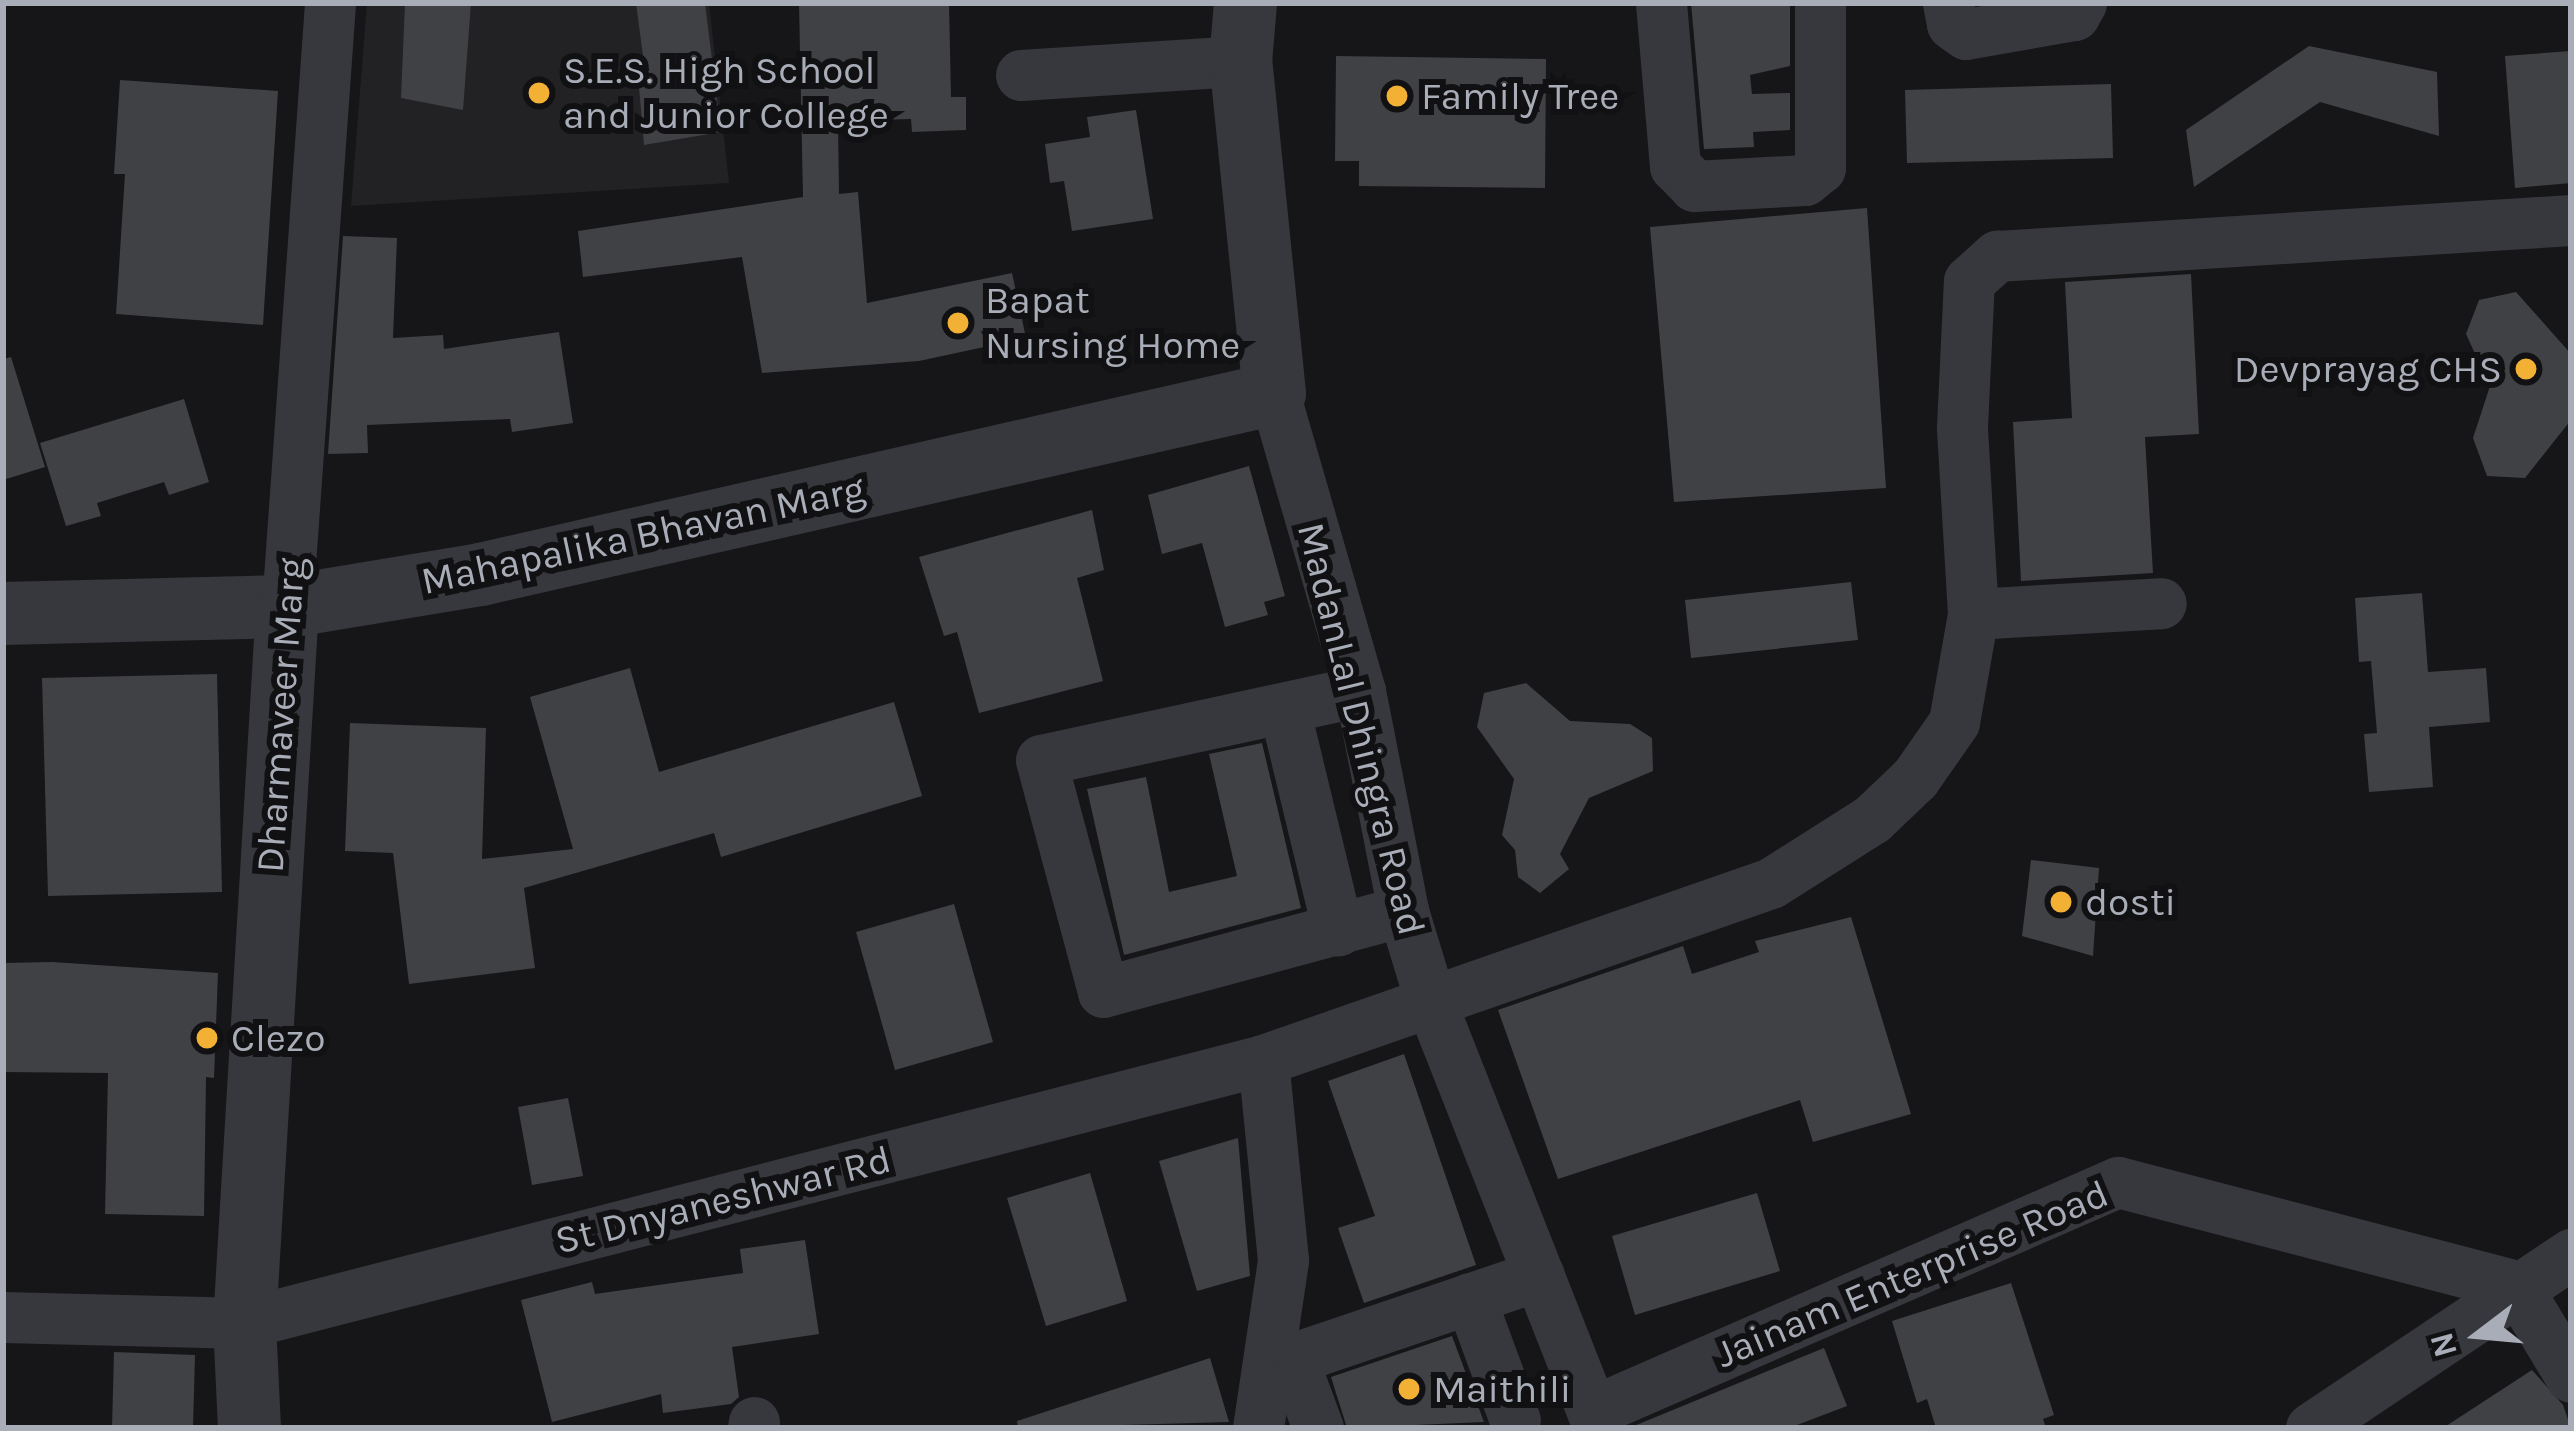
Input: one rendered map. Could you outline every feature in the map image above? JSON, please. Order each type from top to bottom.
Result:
[{"type":"street","name":"Dharmaveer Marg","points":[[249,1428],[244,1323],[287,606],[330,3]]},
{"type":"street","points":[[1661,3],[1675,166],[1694,186],[1805,180],[1820,168],[1820,3]]},
{"type":"street","points":[[1948,3],[1952,24],[1966,34],[2074,15],[2081,3]]},
{"type":"street","points":[[1021,75],[1242,32]]},
{"type":"street","name":"MadanLal Dhingra Road","points":[[1242,32],[1274,394],[1360,691],[1403,911],[1430,1000],[1593,1411]]},
{"type":"street","name":"St Dnyaneshwar Rd","points":[[3,1318],[244,1323],[1263,1060],[1771,883],[1872,819],[1915,778],[1954,722],[1973,614],[1962,427],[1969,281],[1997,256],[2571,220]]},
{"type":"street","name":"Mahapalika Bhavan Marg","points":[[3,613],[287,606],[480,574],[1274,394]]},
{"type":"street","points":[[1973,614],[2161,603]]},
{"type":"street","points":[[1360,691],[1041,760],[1103,992],[1403,911]]},
{"type":"street","points":[[1285,708],[1338,931]]},
{"type":"street","points":[[1258,1428],[1283,1260],[1263,1060]]},
{"type":"street","name":"Jainam Enterprise Road","points":[[1505,1424],[1593,1411],[2118,1182],[2516,1286]]},
{"type":"street","points":[[2311,1428],[2516,1286],[2571,1254]]},
{"type":"street","points":[[1318,1428],[1298,1373],[1303,1355],[1539,1275]]},
{"type":"street","points":[[2516,1286],[2571,1377]]},
{"type":"street","points":[[1470,1298],[1505,1424]]},
{"type":"shaded area","name":"S.E.S. High School and Junior College","points":[[367,3],[709,3],[729,183],[351,206]]},
{"type":"building","points":[[405,3],[471,3],[463,110],[401,98]]},
{"type":"building","points":[[636,3],[705,3],[721,132],[644,145],[639,87],[647,86]]},
{"type":"building","points":[[799,3],[949,3],[951,97],[966,97],[966,130],[912,132],[911,119],[838,121],[839,194],[858,192],[867,303],[1012,273],[1026,338],[919,361],[762,373],[742,257],[583,277],[578,231],[803,197]]},
{"type":"building","points":[[1691,3],[1790,3],[1790,66],[1750,75],[1752,94],[1790,93],[1790,130],[1753,132],[1754,147],[1704,149]]},
{"type":"building","points":[[2309,46],[2437,72],[2439,136],[2320,102],[2194,187],[2186,130]]},
{"type":"building","points":[[2571,51],[2571,183],[2515,188],[2505,56]]},
{"type":"building","points":[[1336,56],[1546,59],[1545,188],[1359,186],[1359,161],[1335,161]]},
{"type":"building","points":[[120,80],[278,91],[263,325],[116,314],[125,174],[114,174]]},
{"type":"building","points":[[2111,84],[2113,158],[1907,163],[1905,90]]},
{"type":"building","points":[[1136,110],[1153,219],[1072,231],[1064,181],[1050,183],[1045,144],[1090,137],[1087,117]]},
{"type":"building","points":[[1867,208],[1886,488],[1674,502],[1650,227]]},
{"type":"building","points":[[343,236],[397,238],[393,338],[443,335],[444,349],[559,332],[573,423],[512,432],[510,419],[367,425],[368,453],[328,454]]},
{"type":"building","points":[[2191,274],[2199,434],[2145,437],[2153,573],[2021,581],[2013,422],[2072,418],[2065,282]]},
{"type":"building","name":"Devprayag CHS","points":[[2516,292],[2571,354],[2571,420],[2525,478],[2487,476],[2473,438],[2490,386],[2466,334],[2479,300]]},
{"type":"building","points":[[11,357],[45,467],[3,480],[3,359]]},
{"type":"building","points":[[184,399],[209,482],[169,495],[164,482],[97,503],[101,516],[66,526],[40,443]]},
{"type":"building","points":[[1249,466],[1285,596],[1264,602],[1268,615],[1225,627],[1202,543],[1162,554],[1148,495]]},
{"type":"building","points":[[1092,510],[1104,570],[1077,578],[1103,681],[979,713],[957,632],[944,636],[919,557]]},
{"type":"building","points":[[1851,582],[1858,640],[1691,658],[1685,600]]},
{"type":"building","points":[[2422,593],[2428,672],[2486,668],[2490,722],[2429,727],[2433,787],[2369,792],[2364,734],[2377,733],[2371,661],[2359,662],[2355,598]]},
{"type":"building","points":[[630,668],[659,772],[894,702],[922,796],[721,857],[714,833],[524,888],[535,968],[409,984],[393,853],[345,851],[350,723],[486,728],[482,859],[573,849],[530,697]]},
{"type":"building","points":[[217,674],[222,892],[48,896],[42,678]]},
{"type":"building","points":[[1526,683],[1570,721],[1630,724],[1652,738],[1653,771],[1589,798],[1560,854],[1569,869],[1540,893],[1518,877],[1515,850],[1502,835],[1514,779],[1477,727],[1484,693]]},
{"type":"building","points":[[1262,743],[1301,908],[1124,955],[1087,789],[1146,777],[1169,892],[1237,876],[1209,754]]},
{"type":"building","name":"dosti","points":[[2031,860],[2099,868],[2093,956],[2022,936]]},
{"type":"building","points":[[954,904],[993,1042],[895,1070],[856,932]]},
{"type":"building","points":[[1851,917],[1911,1114],[1813,1142],[1800,1100],[1558,1179],[1498,1010],[1683,946],[1692,974],[1759,952],[1755,941]]},
{"type":"building","points":[[3,963],[218,973],[214,1078],[206,1077],[204,1216],[105,1214],[108,1073],[3,1072]]},
{"type":"building","points":[[1404,1054],[1476,1265],[1364,1303],[1338,1228],[1375,1216],[1328,1081]]},
{"type":"building","points":[[568,1098],[583,1176],[532,1185],[518,1107]]},
{"type":"building","points":[[1238,1138],[1250,1276],[1197,1291],[1159,1161]]},
{"type":"building","points":[[1090,1173],[1127,1301],[1046,1326],[1007,1198]]},
{"type":"building","points":[[1757,1193],[1780,1271],[1635,1315],[1612,1236]]},
{"type":"building","points":[[805,1240],[819,1334],[732,1347],[739,1397],[731,1404],[663,1413],[661,1394],[552,1422],[521,1300],[592,1282],[595,1294],[743,1273],[740,1249]]},
{"type":"building","points":[[2011,1283],[2054,1415],[2043,1419],[2046,1428],[1936,1428],[1927,1399],[1917,1403],[1892,1321]]},
{"type":"building","name":"Maithili","points":[[1452,1336],[1484,1422],[1347,1428],[1331,1377]]},
{"type":"building","points":[[1824,1348],[1847,1406],[1789,1428],[1629,1428]]},
{"type":"building","points":[[114,1352],[195,1355],[193,1428],[112,1428]]},
{"type":"building","points":[[1210,1358],[1229,1422],[1018,1428],[1017,1421]]},
{"type":"building","points":[[2532,1370],[2563,1405],[2571,1428],[2443,1428]]},
{"type":"place","name":"S.E.S. High School and Junior College","points":[[539,93]]},
{"type":"place","name":"Family Tree","points":[[1397,96]]},
{"type":"place","name":"Bapat Nursing Home","points":[[958,323]]},
{"type":"place","name":"Devprayag CHS","points":[[2526,369]]},
{"type":"place","name":"dosti","points":[[2061,902]]},
{"type":"place","name":"Clezo","points":[[207,1038]]},
{"type":"place","name":"Maithili","points":[[1409,1389]]}]
